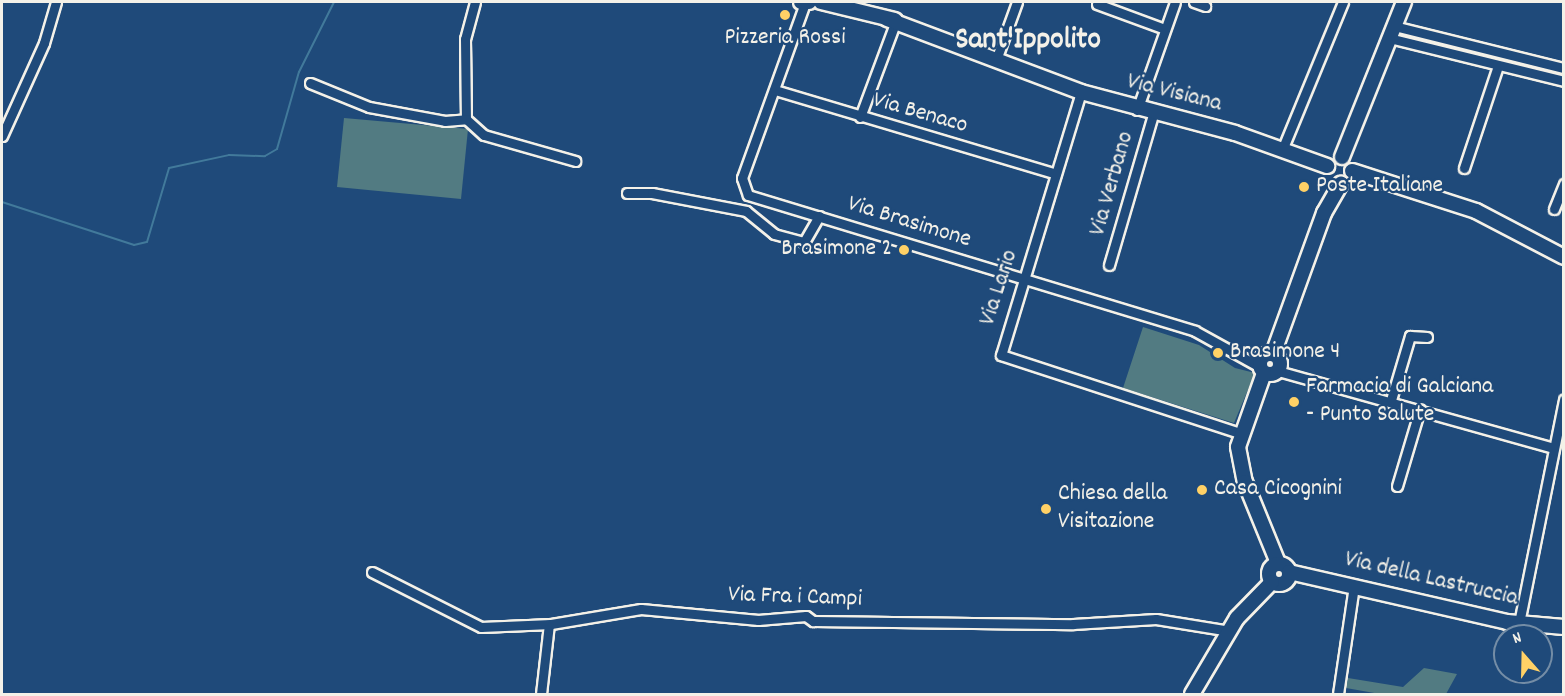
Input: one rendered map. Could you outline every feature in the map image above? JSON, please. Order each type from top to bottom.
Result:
[{"type":"street","points":[[2,136],[44,43],[56,2]]},
{"type":"street","points":[[466,119],[465,39],[475,2]]},
{"type":"street","name":"Via Brasimone","points":[[805,2],[743,173],[742,187],[752,197],[1195,331],[1270,365],[1551,447]]},
{"type":"street","name":"Via Visiana","points":[[821,2],[943,40],[1137,110],[1226,130],[1327,166]]},
{"type":"street","points":[[996,60],[1017,2]]},
{"type":"street","points":[[1137,110],[1175,2]]},
{"type":"street","points":[[1194,2],[1205,6]]},
{"type":"street","points":[[1282,150],[1343,2]]},
{"type":"street","points":[[1336,182],[1327,166],[1342,157],[1404,2]]},
{"type":"street","points":[[1097,4],[1165,29]]},
{"type":"street","points":[[860,117],[890,23]]},
{"type":"street","points":[[1391,32],[1498,66],[1563,81]]},
{"type":"street","points":[[1391,32],[1563,68]]},
{"type":"street","points":[[1464,168],[1498,66]]},
{"type":"street","points":[[310,83],[369,107],[445,121],[466,119],[484,135],[575,161]]},
{"type":"street","name":"Via Benaco","points":[[774,90],[1056,174]]},
{"type":"street","name":"Via Lario","points":[[1082,92],[1002,346],[1005,359],[1243,434]]},
{"type":"street","name":"Via Verbano","points":[[1109,265],[1153,115]]},
{"type":"street","points":[[1342,157],[1352,171],[1476,211],[1563,257]]},
{"type":"street","points":[[1191,694],[1230,631],[1272,582],[1284,583],[1283,567],[1245,483],[1238,447],[1336,182],[1352,171]]},
{"type":"street","points":[[1554,209],[1563,184]]},
{"type":"street","points":[[627,193],[652,193],[746,211],[774,234],[800,242],[809,240],[819,216]]},
{"type":"street","points":[[1391,400],[1410,336],[1427,338]]},
{"type":"street","points":[[1519,624],[1551,447],[1563,399]]},
{"type":"street","points":[[1397,486],[1420,409]]},
{"type":"street","name":"Via della Lastruccia","points":[[1283,567],[1519,624]]},
{"type":"street","name":"Via Fra i Campi","points":[[372,572],[440,604],[465,623],[481,627],[549,624],[641,609],[758,620],[806,616],[813,621],[1073,624],[1156,619],[1230,631]]},
{"type":"street","points":[[1338,694],[1354,585]]},
{"type":"street","points":[[541,694],[549,624]]},
{"type":"green space","points":[[344,118],[468,129],[461,199],[337,187]]},
{"type":"green space","points":[[1143,327],[1199,345],[1235,368],[1255,373],[1234,423],[1123,388]]},
{"type":"green space","points":[[1424,668],[1457,674],[1446,694],[1380,694],[1346,688],[1348,678],[1403,687]]},
{"type":"waterway","points":[[2,202],[134,245],[147,242],[169,168],[229,155],[265,156],[277,149],[299,72],[334,2]]},
{"type":"place","name":"Pizzeria Rossi","points":[[785,15]]},
{"type":"place","name":"Poste Italiane","points":[[1304,187]]},
{"type":"place","name":"Brasimone 2","points":[[904,250]]},
{"type":"place","name":"Brasimone 4","points":[[1218,353]]},
{"type":"place","name":"Farmacia di Galciana - Punto Salute","points":[[1294,402]]},
{"type":"place","name":"Casa Cicognini","points":[[1202,490]]},
{"type":"place","name":"Chiesa della Visitazione","points":[[1046,509]]},
{"type":"district","name":"Sant'Ippolito","points":[[1028,42]]}]
